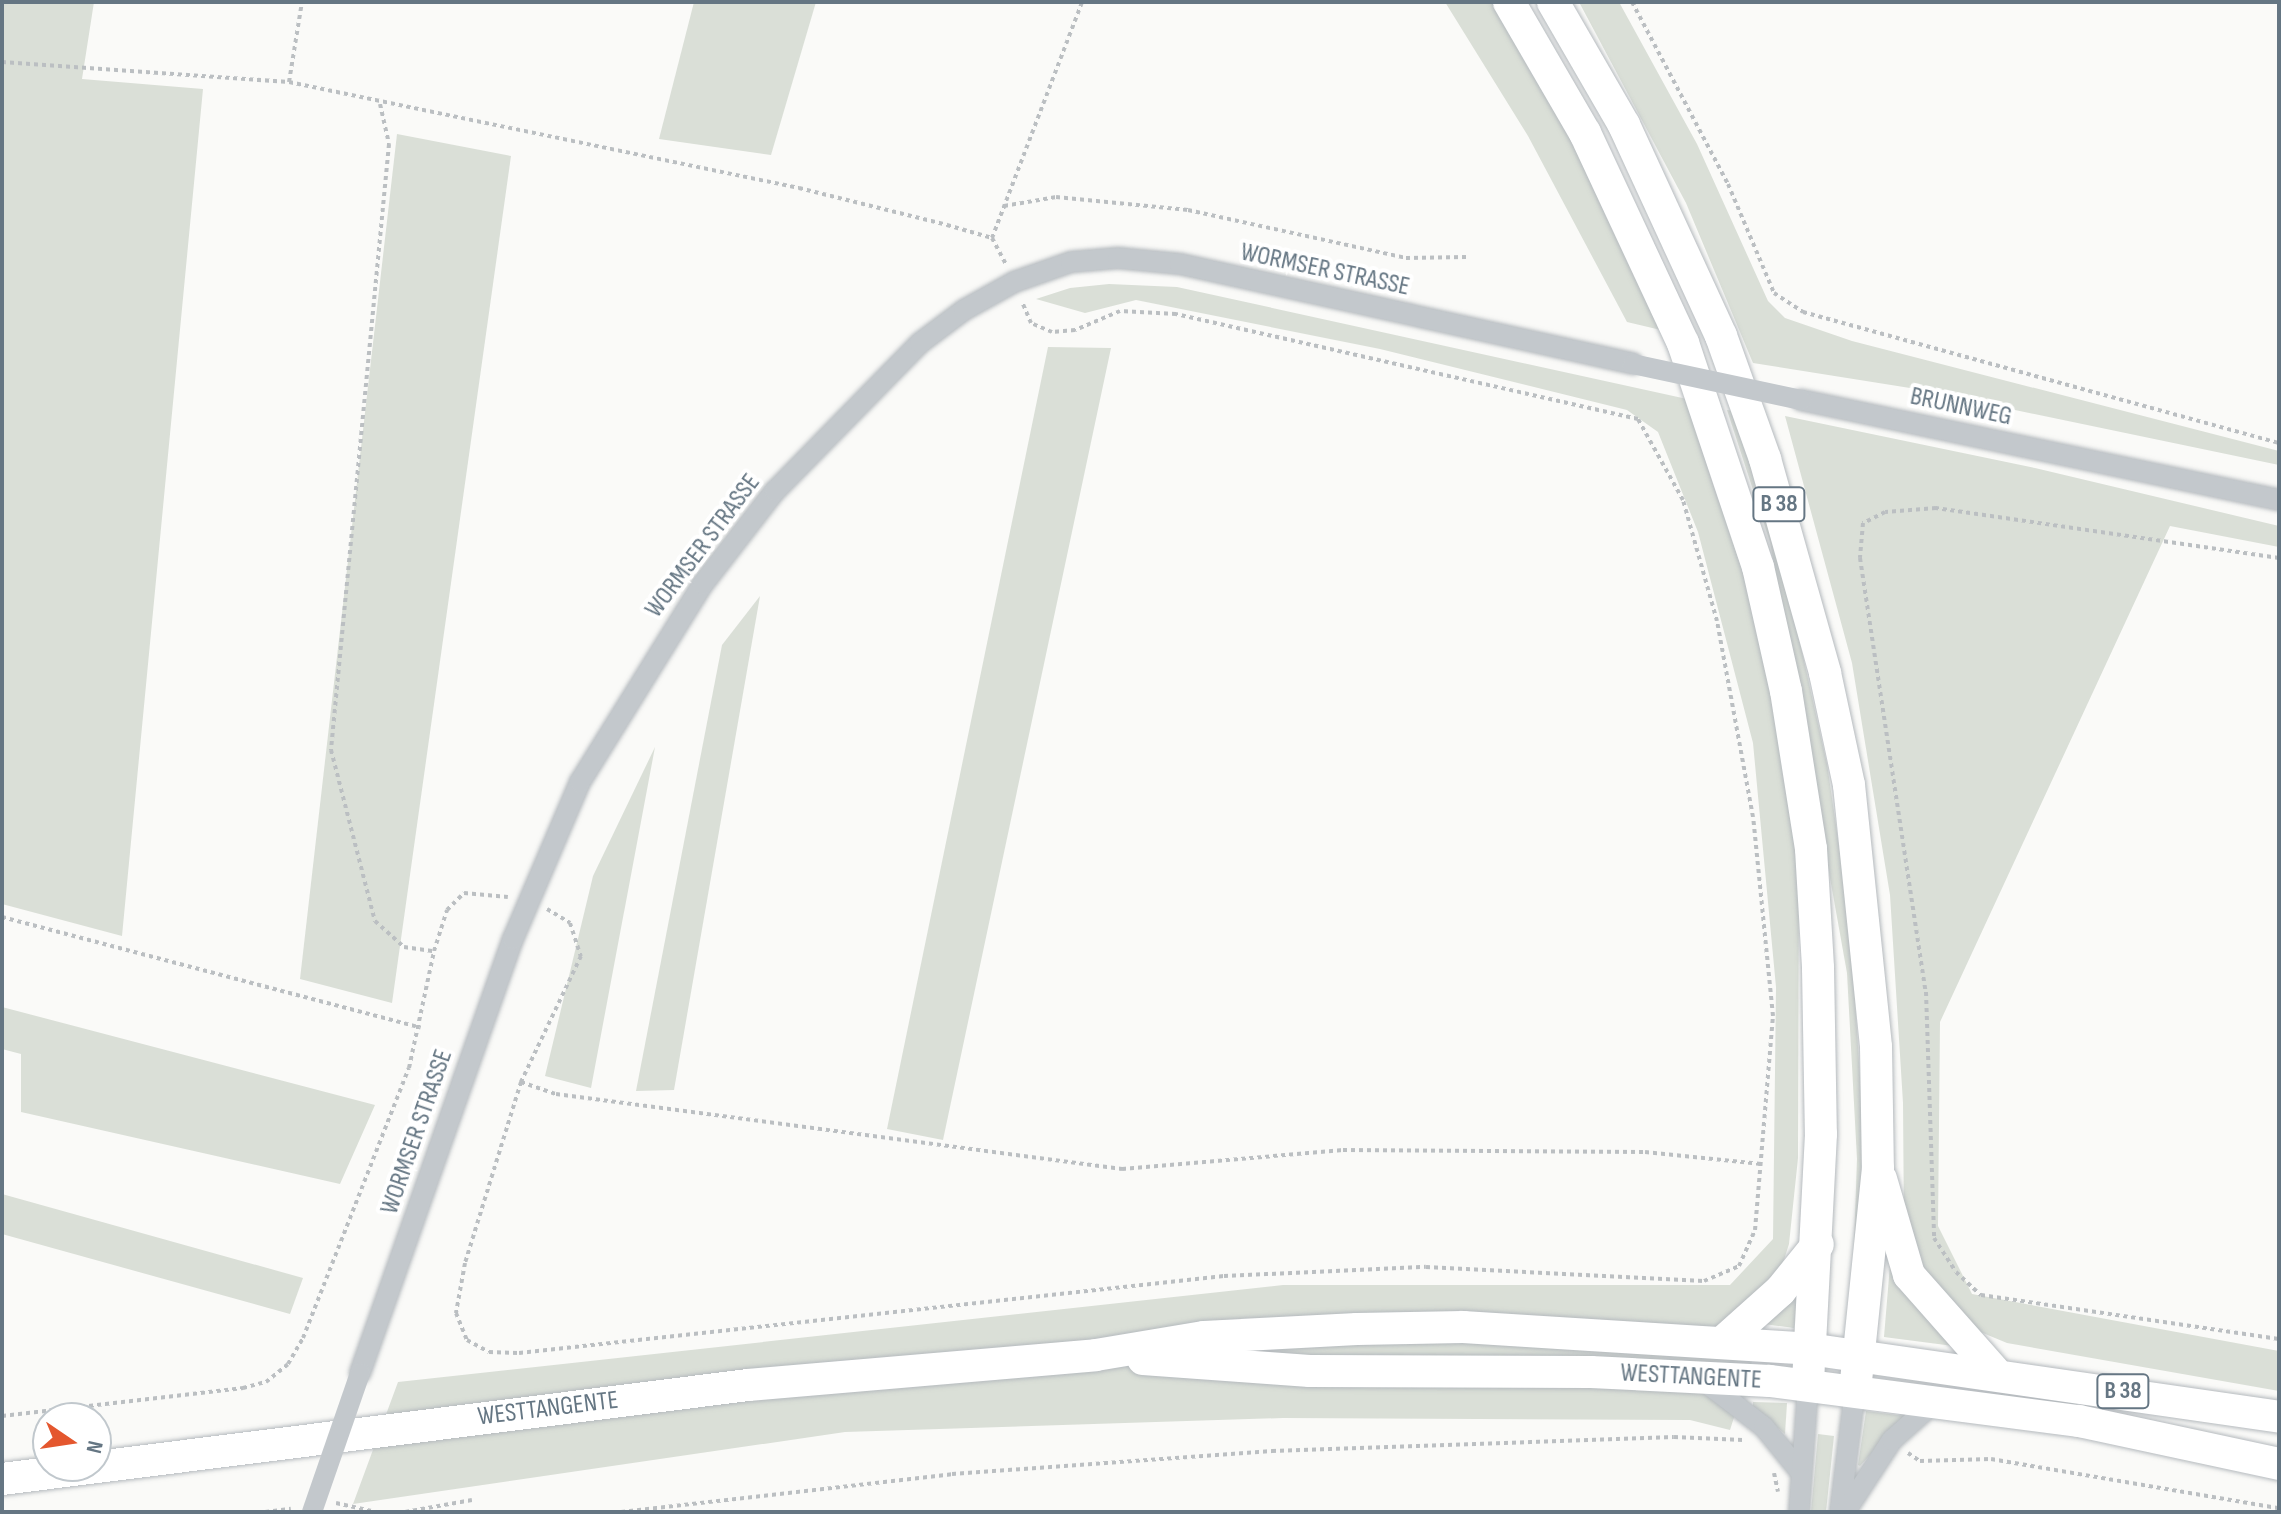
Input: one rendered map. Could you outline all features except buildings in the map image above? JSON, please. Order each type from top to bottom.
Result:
[{"type":"main road","name":"B 38","points":[[1509,2],[1585,133],[1665,303],[1725,460],[1758,567],[1786,691],[1811,849],[1818,998],[1818,1244],[1808,1385]]},
{"type":"main road","name":"B 38","points":[[1553,2],[1624,125],[1687,257],[1750,418],[1797,562],[1849,785],[1868,936],[1878,1168],[1859,1355]]},
{"type":"main road","name":"B 38","points":[[1878,1168],[1909,1275],[1994,1371]]},
{"type":"main road","points":[[1724,1341],[1780,1291],[1818,1244]]},
{"type":"main road","name":"WESTTANGENTE","points":[[2,1479],[748,1385],[1096,1355],[1204,1337],[1372,1328],[1463,1327],[1724,1341],[1809,1349],[1994,1371],[2279,1417]]},
{"type":"main road","name":"WESTTANGENTE","points":[[1096,1355],[1310,1371],[1700,1378],[1808,1385],[2079,1421],[2279,1464]]},
{"type":"main road","points":[[1855,1390],[1859,1355]]},
{"type":"street","name":"WORMSER STRASSE","points":[[312,1512],[360,1373],[580,782],[636,685],[703,584],[775,491],[920,343],[1014,282],[1071,262],[1118,258],[1180,264],[1633,364]]},
{"type":"street","name":"BRUNNWEG","points":[[1633,364],[2279,500]]},
{"type":"street","points":[[1700,1378],[1764,1427],[1799,1470]]},
{"type":"street","points":[[1799,1512],[1799,1470],[1808,1385]]},
{"type":"street","points":[[1842,1512],[1855,1390]]},
{"type":"street","points":[[1842,1512],[1892,1440],[1936,1401]]},
{"type":"path","points":[[289,82],[302,2]]},
{"type":"path","points":[[992,238],[1082,2]]},
{"type":"path","points":[[1632,2],[1728,184],[1774,293],[1803,312],[2279,443]]},
{"type":"path","points":[[2,62],[289,82],[380,104],[799,188],[992,238],[1005,262]]},
{"type":"path","points":[[380,104],[389,144],[331,750],[375,921],[404,947],[434,951]]},
{"type":"path","points":[[1004,206],[1056,197],[1188,210],[1406,258],[1466,257]]},
{"type":"path","points":[[1008,303],[1031,292]]},
{"type":"path","points":[[2,1416],[243,1388],[266,1382],[288,1364],[303,1338],[421,1028],[434,951],[447,910],[464,893],[483,891],[536,905],[570,923],[581,956],[521,1082],[465,1263],[456,1313],[467,1340],[489,1352],[519,1353],[1224,1276],[1426,1267],[1704,1281],[1724,1277],[1751,1249],[1773,1016],[1753,817],[1717,621],[1683,500],[1638,419],[1176,314],[1120,311],[1075,330],[1052,332],[1031,323],[1020,297]]},
{"type":"path","points":[[2279,558],[1936,508],[1885,512],[1863,523],[1860,558],[1926,992],[1934,1238],[1956,1272],[1981,1295],[2279,1339]]},
{"type":"path","points":[[536,905],[551,894]]},
{"type":"path","points":[[536,905],[540,922]]},
{"type":"path","points":[[2,917],[421,1028]]},
{"type":"path","points":[[521,1082],[556,1094],[618,1103],[1122,1169],[1343,1150],[1645,1152],[1761,1164]]},
{"type":"path","points":[[621,1512],[952,1474],[1272,1451],[1674,1437],[1744,1440]]},
{"type":"path","points":[[1892,1440],[1920,1461],[1991,1459],[2279,1508]]},
{"type":"path","points":[[405,1512],[472,1500]]},
{"type":"shaded area","points":[[2,2],[94,2],[82,79],[203,89],[122,936],[2,904]]},
{"type":"shaded area","points":[[694,2],[816,2],[771,155],[659,139]]},
{"type":"shaded area","points":[[1445,2],[1499,2],[1589,164],[1665,331],[1627,322],[1528,136]]},
{"type":"shaded area","points":[[1579,2],[1619,2],[1697,144],[1768,301],[1785,318],[1852,341],[2279,451],[2279,465],[1910,388],[1753,363],[1686,203]]},
{"type":"shaded area","points":[[397,134],[511,156],[392,1003],[300,979]]},
{"type":"shaded area","points":[[1109,284],[1177,287],[1687,399],[1755,592],[1799,838],[1798,1158],[1789,1244],[1764,1323],[1799,1289],[1794,1328],[1764,1324],[1754,1354],[1786,1363],[1752,1361],[1730,1430],[1690,1420],[1283,1418],[845,1432],[353,1504],[398,1382],[1283,1285],[1730,1285],[1773,1239],[1776,987],[1753,743],[1698,532],[1658,432],[1627,410],[1380,349],[1136,300],[1085,313],[1036,299],[1070,288]]},
{"type":"shaded area","points":[[1048,347],[1111,348],[943,1140],[887,1129]]},
{"type":"shaded area","points":[[1727,410],[1735,411],[1786,580],[1827,764],[1850,921],[1865,1156],[1852,1303],[1857,1159],[1847,973],[1770,542]]},
{"type":"shaded area","points":[[1785,416],[2035,468],[2279,526],[2279,547],[2170,526],[1940,1022],[1938,1226],[1972,1294],[2279,1351],[2279,1391],[2007,1343],[1966,1326],[1933,1296],[1904,1230],[1903,1103],[1890,895],[1852,663]]},
{"type":"shaded area","points":[[760,596],[674,1090],[636,1091],[722,645]]},
{"type":"shaded area","points":[[655,747],[591,1088],[545,1076],[593,876]]},
{"type":"shaded area","points":[[2,1007],[375,1105],[340,1184],[21,1112],[21,1054],[2,1049]]},
{"type":"shaded area","points":[[2,1194],[303,1278],[290,1314],[2,1234]]},
{"type":"shaded area","points":[[1890,1265],[1961,1347],[1884,1337]]},
{"type":"shaded area","points":[[1753,1402],[1787,1403],[1785,1434],[1753,1406]]},
{"type":"shaded area","points":[[1866,1411],[1905,1416],[1860,1466],[1858,1465]]},
{"type":"shaded area","points":[[1818,1434],[1834,1436],[1826,1512],[1811,1512]]}]
